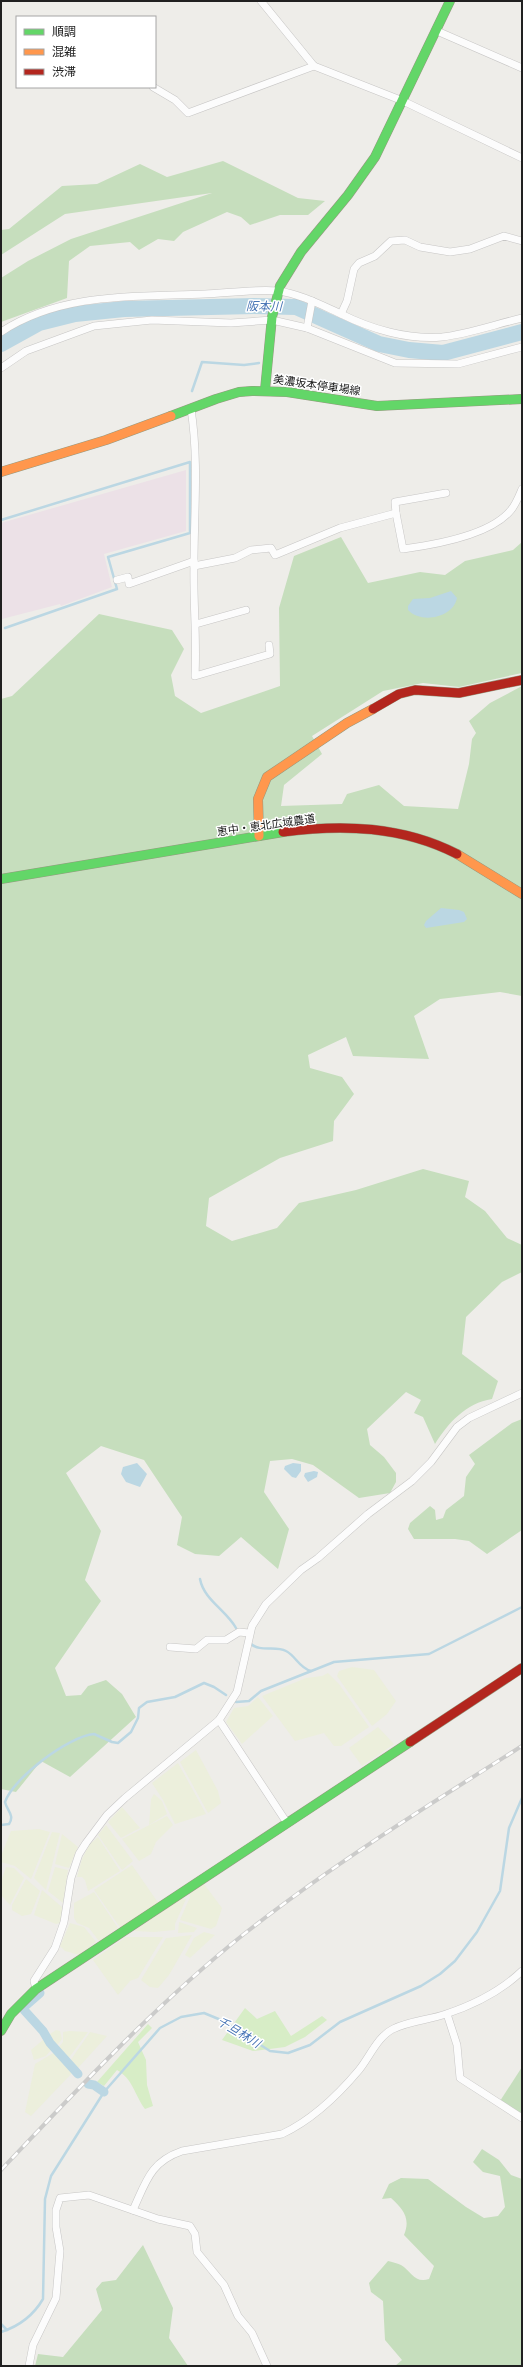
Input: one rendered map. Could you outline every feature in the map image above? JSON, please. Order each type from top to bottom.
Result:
[{"type":"street","points":[[261,1],[314,66],[403,101],[522,158]]},
{"type":"street","points":[[265,390],[272,318],[277,294],[287,272],[376,157],[450,1]]},
{"type":"street","points":[[436,31],[522,68]]},
{"type":"street","points":[[155,88],[175,100],[188,113],[314,66]]},
{"type":"street","points":[[341,314],[348,301],[354,269],[358,263],[375,256],[391,241],[398,239],[420,248],[450,252],[470,249],[504,236],[522,241]]},
{"type":"street","points":[[1,332],[15,323],[57,306],[92,299],[277,294],[312,301],[368,326],[424,337],[442,337],[522,318]]},
{"type":"street","points":[[307,328],[312,301]]},
{"type":"street","points":[[1,368],[26,351],[94,326],[152,320],[231,323],[272,318],[307,328],[395,363],[458,364],[522,347]]},
{"type":"street","name":"美濃坂本停車場線","points":[[1,472],[106,440],[230,394],[265,390],[377,406],[522,399]]},
{"type":"street","points":[[191,409],[194,429],[196,497],[194,563],[196,624],[195,676],[270,654],[269,645]]},
{"type":"street","points":[[446,493],[395,502],[403,549],[466,535],[491,525],[511,511],[522,489]]},
{"type":"street","points":[[117,580],[128,577],[129,584],[194,563],[235,558],[251,550],[271,548],[275,555],[340,528],[396,513]]},
{"type":"street","points":[[196,624],[246,610]]},
{"type":"street","points":[[260,836],[256,805],[259,791],[267,777],[369,709],[399,694],[415,690],[459,693],[522,680]]},
{"type":"street","name":"恵中・恵北広域農道","points":[[1,879],[260,836],[349,826],[378,828],[432,842],[472,863],[522,894]]},
{"type":"street","points":[[36,1989],[34,1981],[55,1948],[64,1922],[71,1878],[79,1854],[107,1815],[125,1798],[219,1720],[237,1692],[245,1664],[249,1633],[256,1617],[284,1585],[368,1514],[412,1481],[430,1462],[457,1427],[469,1418],[522,1393]]},
{"type":"street","points":[[170,1647],[196,1649],[207,1640],[226,1640],[239,1632],[249,1633]]},
{"type":"street","points":[[1,2031],[11,2014],[36,1989],[522,1668]]},
{"type":"street","points":[[219,1720],[288,1823]]},
{"type":"street","points":[[132,2210],[149,2174],[167,2157],[182,2151],[282,2134],[295,2128],[328,2102],[358,2070],[384,2036],[393,2029],[447,2014],[502,1987],[522,1971]]},
{"type":"street","points":[[447,2014],[457,2045],[460,2078],[522,2118]]},
{"type":"street","points":[[29,2366],[38,2332],[56,2298],[60,2251],[56,2227],[56,2210],[60,2198],[89,2195],[158,2219],[190,2226],[194,2234],[197,2252],[224,2285],[238,2316],[252,2334],[266,2366]]},
{"type":"shaded area","points":[[186,470],[186,531],[104,554],[112,587],[61,606],[60,604],[2,619],[1,523]]},
{"type":"green space","points":[[223,161],[298,198],[325,201],[308,215],[280,215],[250,225],[241,217],[227,212],[183,232],[174,241],[158,239],[139,250],[130,242],[90,246],[69,261],[67,298],[1,322],[1,278],[28,261],[71,239],[212,193],[65,214],[1,255],[1,230],[9,229],[62,186],[97,184],[140,164],[167,177]]},
{"type":"green space","points":[[341,537],[368,583],[420,572],[445,575],[465,561],[513,550],[522,542],[522,673],[459,687],[423,683],[383,691],[312,736],[322,754],[284,785],[281,806],[342,804],[347,794],[379,785],[404,806],[458,809],[469,764],[472,739],[476,733],[469,721],[490,703],[522,686],[522,996],[500,992],[440,999],[414,1016],[429,1059],[353,1056],[346,1037],[308,1055],[310,1068],[342,1077],[354,1094],[334,1121],[333,1141],[280,1158],[209,1198],[206,1226],[232,1241],[277,1228],[299,1203],[356,1190],[423,1169],[469,1181],[465,1197],[485,1211],[507,1238],[522,1245],[522,1272],[502,1282],[466,1317],[462,1354],[498,1381],[492,1399],[483,1401],[466,1409],[452,1422],[435,1444],[423,1417],[414,1413],[421,1400],[406,1392],[367,1429],[370,1445],[384,1457],[396,1473],[396,1482],[390,1493],[359,1498],[313,1465],[292,1459],[270,1461],[264,1492],[289,1529],[278,1569],[241,1537],[219,1556],[195,1554],[177,1545],[182,1517],[144,1460],[101,1446],[66,1473],[101,1531],[85,1580],[101,1601],[55,1668],[66,1696],[81,1695],[88,1686],[106,1680],[122,1694],[136,1717],[70,1777],[41,1761],[16,1792],[1,1789],[1,699],[12,696],[99,614],[172,630],[184,649],[171,675],[175,696],[201,713],[280,686],[279,608],[294,556]]},
{"type":"green space","points":[[522,1419],[522,1530],[487,1554],[469,1541],[455,1539],[414,1539],[408,1529],[410,1523],[430,1506],[435,1510],[436,1520],[443,1518],[446,1510],[464,1496],[466,1477],[475,1464],[469,1455],[512,1423]]},
{"type":"green space","points":[[352,1667],[374,1670],[396,1701],[387,1714],[372,1726],[337,1676],[339,1671]]},
{"type":"green space","points":[[328,1673],[339,1684],[369,1727],[341,1746],[334,1746],[324,1733],[295,1741],[262,1696],[306,1678],[322,1676]]},
{"type":"green space","points":[[258,1697],[273,1716],[242,1744],[226,1722],[234,1708],[248,1706]]},
{"type":"green space","points":[[378,1727],[394,1744],[362,1766],[349,1748]]},
{"type":"green space","points":[[196,1750],[218,1791],[221,1803],[208,1813],[180,1762]]},
{"type":"green space","points":[[178,1763],[206,1814],[175,1824],[163,1800],[152,1783]]},
{"type":"green space","points":[[154,1794],[162,1801],[167,1814],[149,1825],[151,1799]]},
{"type":"green space","points":[[122,1807],[140,1828],[121,1838],[108,1822]]},
{"type":"green space","points":[[167,1816],[173,1825],[156,1842],[151,1854],[139,1861],[122,1839]]},
{"type":"green space","points":[[106,1825],[133,1861],[122,1870],[98,1835]]},
{"type":"green space","points":[[39,1829],[50,1832],[31,1879],[15,1866],[1,1862],[1,1856],[11,1831]]},
{"type":"green space","points":[[52,1832],[60,1833],[46,1890],[34,1878]]},
{"type":"green space","points":[[62,1834],[78,1847],[69,1868],[55,1864]]},
{"type":"green space","points":[[98,1837],[120,1871],[88,1891],[85,1880],[82,1877],[77,1877],[82,1859],[89,1845]]},
{"type":"green space","points":[[132,1865],[159,1904],[121,1929],[94,1890]]},
{"type":"green space","points":[[6,1867],[14,1868],[24,1878],[10,1905],[1,1895],[1,1882]]},
{"type":"green space","points":[[55,1867],[68,1870],[63,1903],[48,1891]]},
{"type":"green space","points":[[26,1879],[40,1891],[31,1914],[22,1916],[12,1910],[12,1905]]},
{"type":"green space","points":[[204,1884],[222,1908],[216,1926],[211,1929],[180,1920],[190,1897],[189,1893]]},
{"type":"green space","points":[[42,1890],[63,1908],[60,1923],[56,1924],[34,1915]]},
{"type":"green space","points":[[94,1892],[118,1928],[99,1941],[89,1928],[77,1923],[74,1918],[74,1903]]},
{"type":"green space","points":[[182,1898],[186,1899],[175,1924],[175,1930],[154,1932],[134,1931]]},
{"type":"green space","points":[[179,1922],[197,1928],[194,1932],[178,1933]]},
{"type":"green space","points":[[70,1923],[84,1927],[96,1942],[79,1955],[65,1951],[60,1946]]},
{"type":"green space","points":[[204,1932],[215,1935],[190,1958],[185,1955],[194,1938]]},
{"type":"green space","points":[[192,1935],[169,1975],[158,1988],[150,1987],[141,1980],[166,1938]]},
{"type":"green space","points":[[126,1937],[163,1937],[138,1978],[130,1981],[118,1995],[93,1960]]},
{"type":"green space","points":[[245,2008],[257,2019],[275,2011],[291,2036],[322,2016],[327,2020],[305,2037],[285,2047],[253,2051],[222,2040]]},
{"type":"green space","points":[[148,2024],[152,2028],[138,2042],[146,2060],[147,2085],[153,2106],[145,2109],[130,2082],[117,2070],[104,2086],[97,2082]]},
{"type":"green space","points":[[56,2030],[60,2031],[62,2039],[56,2047],[47,2036]]},
{"type":"green space","points":[[63,2032],[88,2032],[68,2059],[57,2049],[63,2042]]},
{"type":"green space","points":[[90,2032],[107,2036],[77,2069],[70,2061]]},
{"type":"green space","points":[[44,2039],[52,2049],[46,2056],[34,2060],[31,2050]]},
{"type":"green space","points":[[55,2052],[73,2072],[31,2116],[25,2112],[35,2064]]},
{"type":"green space","points":[[522,2067],[522,2111],[520,2113],[500,2101]]},
{"type":"green space","points":[[482,2149],[499,2160],[511,2175],[522,2179],[522,2366],[395,2366],[402,2360],[385,2340],[383,2301],[371,2292],[369,2283],[388,2261],[401,2265],[420,2280],[429,2279],[434,2266],[404,2235],[407,2224],[405,2214],[399,2206],[391,2198],[382,2199],[389,2184],[401,2178],[428,2179],[466,2207],[484,2218],[498,2216],[505,2207],[500,2176],[483,2172],[473,2162]]},
{"type":"green space","points":[[143,2245],[173,2308],[169,2338],[188,2366],[35,2366],[38,2354],[63,2357],[102,2310],[96,2289],[102,2282],[116,2280]]},
{"type":"water","points":[[451,591],[457,598],[454,605],[443,614],[428,618],[421,617],[408,610],[408,606],[413,599],[430,598]]},
{"type":"water","points":[[441,908],[464,912],[467,919],[464,922],[426,928],[424,925],[426,921]]},
{"type":"water","points":[[137,1463],[147,1474],[140,1487],[126,1482],[121,1474],[123,1467]]},
{"type":"water","points":[[293,1463],[301,1464],[301,1471],[296,1478],[292,1477],[284,1469],[285,1466]]},
{"type":"water","points":[[314,1471],[318,1472],[317,1477],[308,1482],[304,1476],[305,1473]]},
{"type":"waterway","name":"阪本川","points":[[1,344],[39,323],[75,314],[124,309],[254,306],[296,307],[379,344],[409,350],[443,353],[522,332]]},
{"type":"waterway","points":[[192,391],[202,362],[244,365],[259,363]]},
{"type":"waterway","points":[[1,520],[190,462],[190,533],[108,557],[117,589],[5,628]]},
{"type":"waterway","points":[[200,1579],[206,1593],[236,1628]]},
{"type":"waterway","points":[[236,1702],[249,1701],[261,1691],[334,1662],[429,1654],[522,1607]]},
{"type":"waterway","points":[[250,1643],[258,1648],[282,1649],[289,1653],[300,1665],[311,1671]]},
{"type":"waterway","points":[[1,1825],[9,1824],[11,1821],[11,1815],[5,1802],[10,1792],[30,1770],[57,1750],[71,1742],[94,1734],[118,1743],[131,1732],[138,1718],[139,1708],[147,1702],[175,1697],[204,1683],[214,1687],[226,1695]]},
{"type":"waterway","name":"千旦林川","points":[[1,2332],[14,2327],[25,2320],[43,2299],[45,2199],[51,2176],[104,2092],[160,2028],[181,2017],[204,2013],[221,2020],[270,2051],[288,2053],[310,2045],[340,2022],[421,1986],[440,1974],[455,1961],[477,1932],[500,1891],[509,1828],[522,1798]]},
{"type":"waterway","points":[[40,1993],[24,2007],[24,2010],[43,2031],[50,2043],[78,2074]]},
{"type":"waterway","points":[[88,2084],[94,2085],[104,2092]]},
{"type":"waterway","name":"千旦林川","points":[[1,2324],[7,2330]]},
{"type":"railway","points":[[1,2170],[118,2048],[179,1989],[244,1934],[346,1860],[522,1746]]},
{"type":"traffic: fast","points":[[265,390],[272,317],[280,286],[301,252],[348,195],[375,157],[450,1]]},
{"type":"traffic: fast","points":[[171,416],[216,399],[239,392],[252,391],[287,392],[377,406],[522,399]]},
{"type":"traffic: fast","points":[[1,879],[283,832]]},
{"type":"traffic: fast","points":[[1,2031],[11,2014],[36,1989],[410,1742]]},
{"type":"traffic: slow","points":[[1,472],[106,440],[171,416]]},
{"type":"traffic: slow","points":[[259,836],[258,799],[267,777],[347,723],[373,709]]},
{"type":"traffic: slow","points":[[457,854],[522,894]]},
{"type":"traffic: jam","points":[[373,709],[399,694],[415,690],[459,693],[522,680]]},
{"type":"traffic: jam","points":[[283,832],[328,828],[372,830],[415,838],[457,854]]},
{"type":"traffic: jam","points":[[410,1742],[522,1668]]}]
